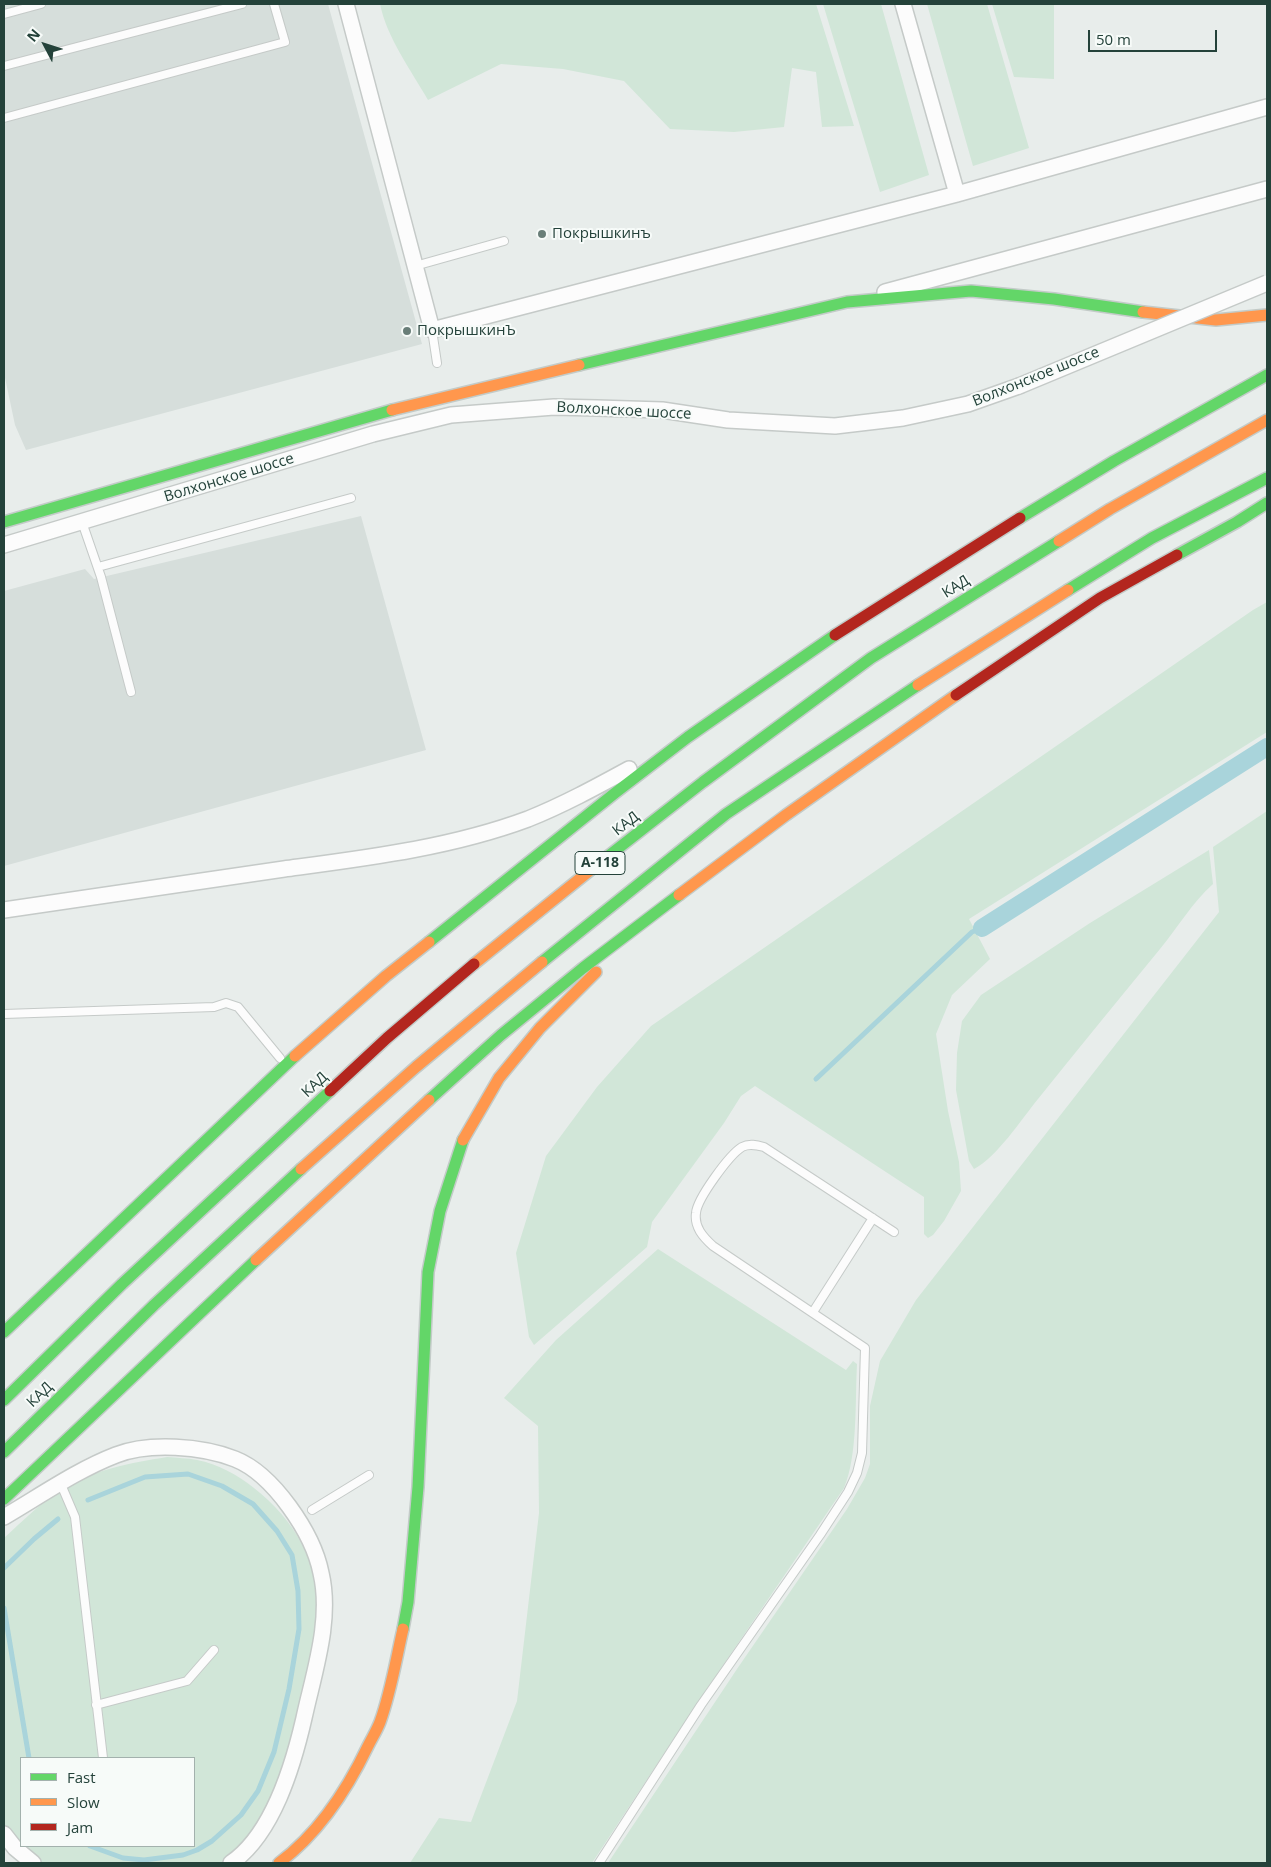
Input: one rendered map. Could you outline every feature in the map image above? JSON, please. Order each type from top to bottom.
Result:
[{"type":"main road","points":[[847,302],[971,291],[1054,299],[1216,320],[1267,315]]},
{"type":"main road","name":"Волхонское шоссе","points":[[4,522],[405,406],[847,302]]},
{"type":"main road","points":[[4,1332],[288,1062],[386,976],[592,811],[688,738],[849,626],[1004,527],[1114,461],[1267,375]]},
{"type":"main road","name":"КАД","points":[[4,1400],[122,1284],[387,1038],[507,936],[703,782],[871,658],[1110,509],[1267,420]]},
{"type":"main road","name":"КАД","points":[[4,1452],[154,1305],[290,1178],[416,1067],[532,970],[726,814],[898,696],[1082,581],[1152,538],[1267,478]]},
{"type":"main road","points":[[4,1499],[223,1290],[501,1035],[583,968],[825,787],[976,680],[1100,598],[1238,522],[1267,503]]},
{"type":"main road","points":[[279,1863],[291,1854],[326,1817],[357,1769],[380,1722],[395,1666],[408,1602],[418,1486],[428,1272],[440,1211],[461,1143],[499,1078],[540,1028],[663,907]]},
{"type":"street","points":[[346,4],[432,330],[957,194],[1267,108]]},
{"type":"street","points":[[903,4],[957,194]]},
{"type":"street","name":"Волхонское шоссе","points":[[847,302],[1267,189]]},
{"type":"street","name":"Волхонское шоссе","points":[[4,545],[373,434],[451,415],[554,407],[662,410],[728,420],[835,426],[903,418],[968,404],[1019,386],[1267,282]]},
{"type":"street","points":[[4,910],[376,856],[478,835],[565,804],[688,738]]},
{"type":"street","points":[[4,1517],[79,1473],[117,1454],[171,1446],[204,1450],[236,1459],[264,1478],[289,1506],[308,1535],[321,1573],[324,1611],[318,1658],[298,1743],[282,1791],[262,1830],[243,1855],[231,1863]]},
{"type":"street","points":[[4,1834],[15,1848],[32,1863]]},
{"type":"lane","points":[[4,14],[41,4]]},
{"type":"lane","points":[[4,66],[242,4]]},
{"type":"lane","points":[[4,118],[286,42],[274,4]]},
{"type":"lane","points":[[415,266],[504,241]]},
{"type":"lane","points":[[432,330],[437,363]]},
{"type":"lane","points":[[98,567],[351,498]]},
{"type":"lane","points":[[82,522],[98,567],[131,692]]},
{"type":"lane","points":[[4,1014],[214,1007],[226,1003],[238,1007],[280,1058]]},
{"type":"lane","points":[[599,1863],[701,1705],[848,1492],[857,1473],[862,1453],[865,1348],[713,1246],[702,1236],[697,1225],[696,1213],[699,1202],[732,1156],[742,1147],[752,1144],[764,1147],[894,1232]]},
{"type":"lane","points":[[813,1312],[873,1218]]},
{"type":"lane","points":[[312,1510],[370,1474]]},
{"type":"lane","points":[[63,1489],[75,1517],[103,1757]]},
{"type":"lane","points":[[96,1706],[187,1681],[214,1650]]},
{"type":"shaded area","points":[[4,4],[328,4],[422,344],[26,450],[15,425],[4,373]]},
{"type":"shaded area","points":[[361,516],[426,750],[4,866],[4,591],[85,569],[94,579]]},
{"type":"green space","points":[[380,4],[816,4],[854,126],[822,127],[816,72],[792,68],[784,127],[734,132],[670,129],[624,81],[563,69],[501,64],[428,100],[388,29]]},
{"type":"green space","points":[[823,4],[881,4],[929,175],[880,192]]},
{"type":"green space","points":[[927,4],[987,4],[1029,148],[973,166]]},
{"type":"green space","points":[[992,4],[1054,4],[1054,79],[1014,77]]},
{"type":"green space","points":[[1267,602],[1267,732],[969,919],[990,959],[952,995],[936,1034],[948,1111],[959,1162],[961,1191],[944,1221],[933,1235],[928,1238],[924,1234],[924,1197],[755,1086],[741,1096],[724,1123],[652,1222],[647,1247],[534,1345],[529,1337],[516,1253],[546,1156],[597,1087],[651,1026]]},
{"type":"green space","points":[[1267,811],[1267,1863],[608,1863],[737,1669],[847,1509],[865,1478],[870,1464],[870,1406],[880,1361],[916,1300],[1219,912],[1213,847]]},
{"type":"green space","points":[[1209,850],[1213,884],[1192,907],[1008,1137],[991,1156],[974,1169],[969,1161],[956,1090],[957,1053],[962,1021],[981,995],[1090,923]]},
{"type":"green space","points":[[658,1249],[846,1370],[853,1361],[857,1364],[854,1444],[852,1460],[844,1488],[698,1702],[592,1863],[410,1863],[439,1818],[471,1822],[517,1701],[539,1513],[538,1426],[504,1398],[556,1340]]},
{"type":"green space","points":[[167,1457],[186,1458],[213,1464],[234,1474],[248,1483],[281,1513],[301,1543],[309,1559],[314,1577],[318,1614],[316,1636],[292,1744],[279,1783],[265,1815],[235,1852],[223,1863],[38,1863],[22,1847],[195,1847],[195,1757],[20,1757],[20,1845],[4,1828],[4,1538],[33,1511],[64,1488],[88,1476],[114,1468]]},
{"type":"waterway","points":[[982,928],[1267,747]]},
{"type":"waterway","points":[[816,1079],[972,932],[982,928]]},
{"type":"waterway","points":[[88,1500],[145,1477],[188,1474],[222,1486],[253,1504],[277,1531],[292,1555],[298,1591],[299,1629],[289,1689],[274,1752],[258,1791],[241,1815],[212,1841],[197,1850],[183,1855],[144,1860],[123,1858],[93,1847]]},
{"type":"waterway","points":[[4,1568],[58,1519]]},
{"type":"waterway","points":[[4,1608],[29,1757]]},
{"type":"traffic: fast","points":[[579,365],[847,302],[971,291],[1054,299],[1143,312]]},
{"type":"traffic: fast","points":[[1020,518],[1114,461],[1267,375]]},
{"type":"traffic: fast","points":[[4,522],[392,410]]},
{"type":"traffic: fast","points":[[1068,590],[1152,538],[1267,478]]},
{"type":"traffic: fast","points":[[1177,555],[1267,503]]},
{"type":"traffic: fast","points":[[593,868],[703,782],[871,658],[1059,541]]},
{"type":"traffic: fast","points":[[429,942],[688,737],[835,635]]},
{"type":"traffic: fast","points":[[542,962],[726,814],[918,685]]},
{"type":"traffic: fast","points":[[429,1100],[501,1035],[583,968],[679,895]]},
{"type":"traffic: fast","points":[[4,1332],[295,1056]]},
{"type":"traffic: fast","points":[[4,1400],[122,1284],[330,1091]]},
{"type":"traffic: fast","points":[[403,1629],[408,1602],[418,1487],[428,1272],[440,1211],[463,1140]]},
{"type":"traffic: fast","points":[[4,1452],[154,1305],[301,1169]]},
{"type":"traffic: fast","points":[[4,1499],[256,1260]]},
{"type":"traffic: slow","points":[[1143,312],[1216,320],[1267,315]]},
{"type":"traffic: slow","points":[[392,410],[579,365]]},
{"type":"traffic: slow","points":[[1059,541],[1110,509],[1267,420]]},
{"type":"traffic: slow","points":[[918,685],[1068,590]]},
{"type":"traffic: slow","points":[[679,895],[786,815],[956,695]]},
{"type":"traffic: slow","points":[[474,964],[593,868]]},
{"type":"traffic: slow","points":[[295,1056],[386,976],[429,942]]},
{"type":"traffic: slow","points":[[301,1169],[416,1067],[542,962]]},
{"type":"traffic: slow","points":[[463,1140],[499,1078],[540,1028],[596,972]]},
{"type":"traffic: slow","points":[[256,1260],[429,1100]]},
{"type":"traffic: slow","points":[[279,1863],[307,1838],[331,1810],[351,1779],[384,1711],[403,1629]]},
{"type":"traffic: jam","points":[[835,635],[1020,518]]},
{"type":"traffic: jam","points":[[956,695],[1100,598],[1177,555]]},
{"type":"traffic: jam","points":[[330,1091],[387,1038],[474,964]]},
{"type":"place","name":"Покрышкинъ","points":[[542,234]]},
{"type":"place","name":"ПокрышкинЪ","points":[[407,331]]}]
